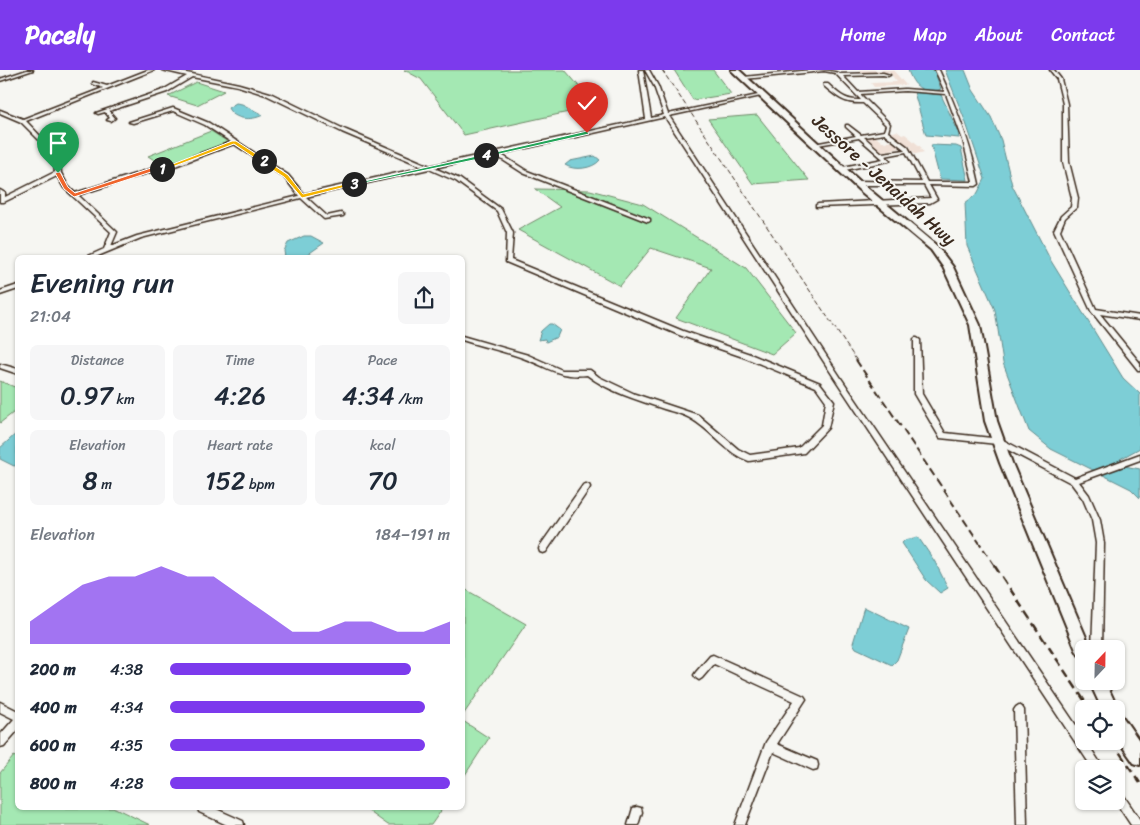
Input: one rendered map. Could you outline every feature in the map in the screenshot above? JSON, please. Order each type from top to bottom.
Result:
[{"type":"highway","name":"Jessore - Jenaidah Hwy","points":[[736,70],[879,204],[934,248],[948,267],[975,325],[992,421],[998,441],[1080,640]]},
{"type":"highway","points":[[1125,735],[1140,757]]},
{"type":"street","points":[[0,80],[31,70]]},
{"type":"street","points":[[23,120],[152,70]]},
{"type":"street","points":[[164,70],[268,94],[344,131],[458,180],[499,210],[510,233],[508,261],[681,333],[748,356],[818,385],[830,401],[825,426],[801,451],[749,458],[735,451],[695,417],[633,396],[597,379],[588,372],[572,375],[556,372],[543,364],[524,357],[465,339]]},
{"type":"street","points":[[641,70],[649,120]]},
{"type":"street","points":[[647,70],[656,86],[666,117],[1093,760]]},
{"type":"street","points":[[779,70],[784,74]]},
{"type":"street","points":[[744,78],[824,70],[836,72],[888,125],[886,132]]},
{"type":"street","points":[[856,183],[976,184],[973,167],[961,128],[937,70]]},
{"type":"street","points":[[1052,70],[1059,79],[1064,104],[1066,162],[1075,198],[1074,207],[1063,217],[1057,230],[1094,311],[1140,368]]},
{"type":"street","points":[[98,114],[165,91],[192,75]]},
{"type":"street","points":[[838,75],[888,75]]},
{"type":"street","points":[[95,83],[108,88]]},
{"type":"street","points":[[826,86],[844,101],[865,101]]},
{"type":"street","points":[[857,93],[905,90],[947,92]]},
{"type":"street","points":[[93,255],[139,237],[302,196],[761,95]]},
{"type":"street","points":[[131,122],[173,110],[207,124],[286,176],[302,196],[326,218],[341,215]]},
{"type":"street","points":[[0,111],[23,120],[43,141],[57,162],[58,173],[66,188],[114,232],[106,249]]},
{"type":"street","points":[[106,111],[113,118],[109,120]]},
{"type":"street","points":[[840,168],[887,160],[848,126]]},
{"type":"street","points":[[814,145],[886,132],[906,148],[934,199],[930,201],[818,206]]},
{"type":"street","points":[[74,195],[164,168],[234,142]]},
{"type":"street","points":[[882,155],[906,151]]},
{"type":"street","points":[[496,153],[525,172],[648,220]]},
{"type":"street","points":[[1,202],[58,173]]},
{"type":"street","points":[[0,192],[3,194],[1,202]]},
{"type":"street","points":[[0,293],[15,288]]},
{"type":"street","points":[[1094,311],[1140,318]]},
{"type":"street","points":[[917,340],[918,394],[943,436],[998,441],[1074,482],[1086,496],[1092,509],[1100,543],[1097,640]]},
{"type":"street","points":[[0,366],[15,371]]},
{"type":"street","points":[[1074,482],[1140,458]]},
{"type":"street","points":[[543,549],[586,487]]},
{"type":"street","points":[[699,675],[714,659],[801,699],[770,746],[740,825]]},
{"type":"street","points":[[0,707],[15,714]]},
{"type":"street","points":[[1019,710],[1022,825]]},
{"type":"street","points":[[0,742],[15,725]]},
{"type":"street","points":[[770,746],[813,764]]},
{"type":"street","points":[[1125,807],[1137,825]]},
{"type":"street","points":[[207,810],[239,825]]},
{"type":"street","points":[[632,825],[638,812]]},
{"type":"shaded area","points":[[859,70],[893,70],[906,85],[874,87],[871,83],[897,82],[889,72],[861,72]]},
{"type":"shaded area","points":[[897,131],[902,135],[905,134],[922,148],[920,149],[924,152],[916,154],[908,148],[912,147],[903,143],[897,146],[900,148],[880,152],[864,138],[875,136],[882,142],[899,141],[889,133]]},
{"type":"green space","points":[[404,70],[565,70],[596,106],[464,135],[421,79]]},
{"type":"green space","points":[[674,70],[713,70],[731,94],[693,100]]},
{"type":"green space","points":[[196,82],[224,91],[197,105],[168,96]]},
{"type":"green space","points":[[757,115],[809,180],[753,184],[708,119]]},
{"type":"green space","points":[[211,131],[228,142],[165,167],[148,156]]},
{"type":"green space","points":[[535,189],[590,190],[643,204],[746,268],[796,333],[772,354],[676,318],[711,268],[651,248],[620,286],[518,230],[560,207]]},
{"type":"green space","points":[[0,381],[15,387],[15,411],[0,423]]},
{"type":"green space","points":[[465,589],[526,624],[465,712]]},
{"type":"green space","points":[[465,722],[489,738],[465,775]]},
{"type":"green space","points":[[15,757],[15,810],[119,810],[150,825],[0,825],[0,773]]},
{"type":"green space","points":[[367,810],[442,810],[431,825],[388,825]]},
{"type":"water","points":[[908,70],[934,70],[941,89],[929,91],[920,88],[913,81]]},
{"type":"water","points":[[945,70],[965,70],[973,90],[991,117],[1001,140],[1012,185],[1051,261],[1123,378],[1140,394],[1140,448],[1120,459],[1124,466],[1140,469],[1140,498],[1131,489],[1051,449],[1029,431],[1003,363],[995,310],[967,246],[965,203],[977,194],[985,179]]},
{"type":"water","points":[[914,92],[941,95],[958,131],[959,138],[926,135]]},
{"type":"water","points":[[236,103],[242,104],[263,115],[248,119],[234,115],[228,108]]},
{"type":"water","points":[[931,145],[961,148],[968,180],[940,179]]},
{"type":"water","points":[[595,156],[600,160],[588,167],[573,168],[565,165],[570,161]]},
{"type":"water","points":[[304,236],[311,236],[324,243],[307,255],[285,255],[284,251],[288,243]]},
{"type":"water","points":[[549,324],[560,330],[557,337],[546,342],[545,339],[538,340],[541,331]]},
{"type":"water","points":[[15,435],[15,466],[0,459],[0,448]]},
{"type":"water","points":[[918,537],[935,562],[948,588],[940,593],[926,580],[902,543],[905,540]]},
{"type":"water","points":[[864,607],[909,629],[897,660],[892,665],[856,648],[853,643]]},
{"type":"railway","points":[[662,70],[857,361]]},
{"type":"railway","points":[[856,360],[995,566]]},
{"type":"railway","points":[[994,565],[1084,700]]},
{"type":"railway","points":[[1118,750],[1140,783]]},
{"type":"route","points":[[58,173],[66,188],[74,195],[164,168],[234,142],[286,176],[302,196],[587,133]]}]
